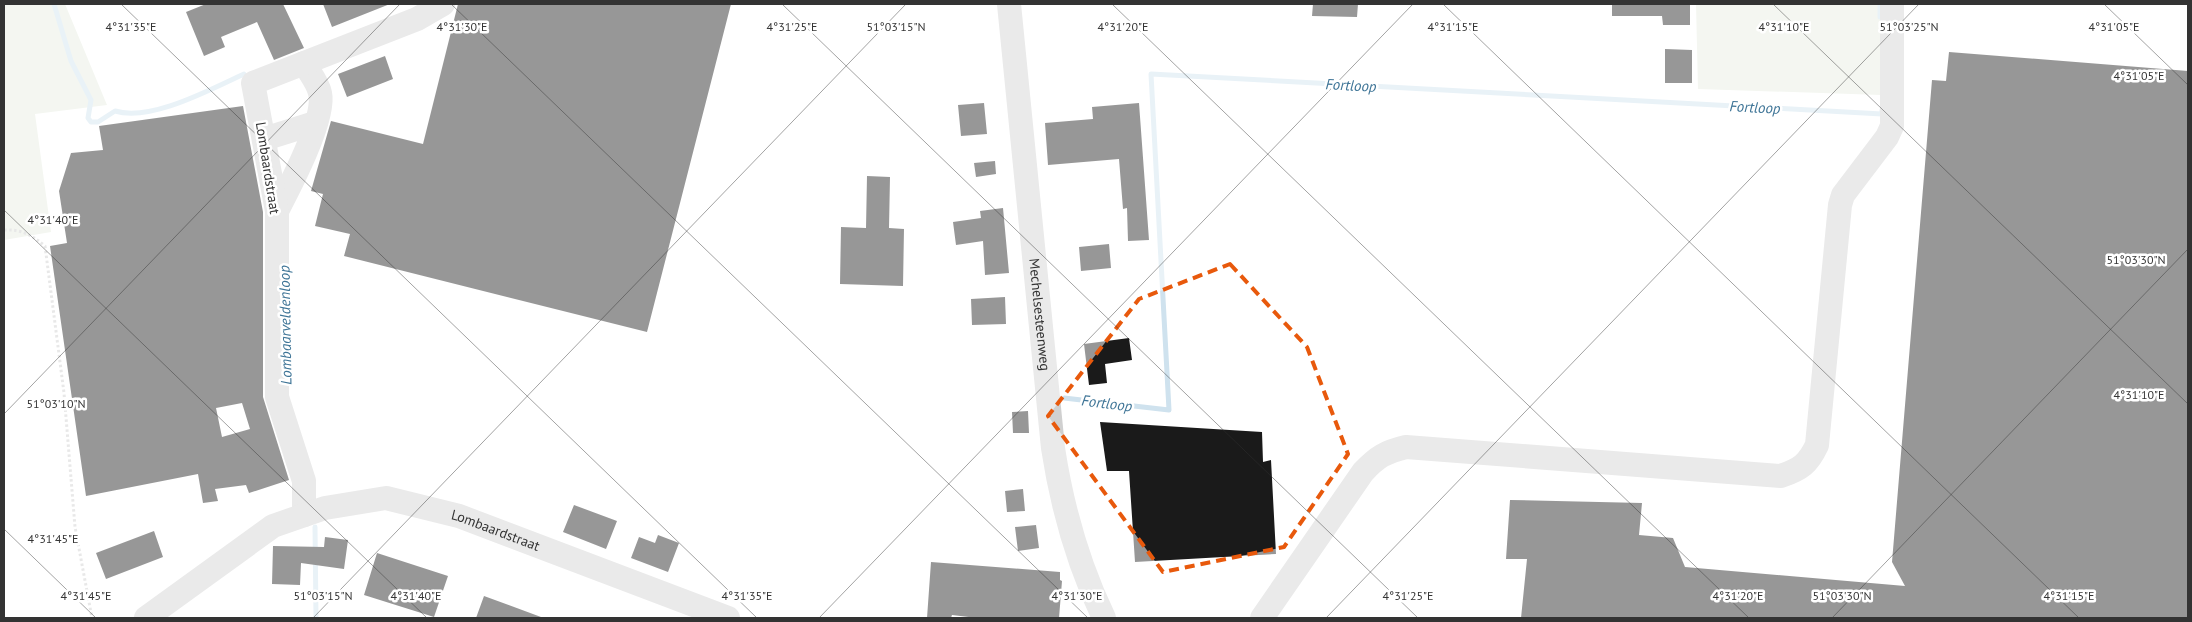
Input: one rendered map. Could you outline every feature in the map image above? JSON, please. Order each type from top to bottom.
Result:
[{"type":"street","name":"Lombaardstraat","points":[[304,515],[304,481],[277,397],[277,211],[253,83],[417,19],[443,4]]},
{"type":"street","name":"Mechelsesteenweg","points":[[1009,4],[1038,317],[1056,466],[1061,494],[1080,560],[1104,618]]},
{"type":"street","points":[[1262,618],[1362,472],[1377,457],[1391,451],[1406,447],[1781,476],[1797,470],[1810,460],[1817,445],[1842,194],[1887,137],[1892,126],[1892,4]]},
{"type":"street","points":[[277,211],[298,170],[319,112],[320,94],[304,63]]},
{"type":"street","points":[[264,139],[316,123]]},
{"type":"street","name":"Lombaardstraat","points":[[146,618],[273,526],[325,508],[386,498],[459,516],[677,609],[728,618]]},
{"type":"path","points":[[4,230],[30,234],[45,246],[64,393],[75,526],[92,618]]},
{"type":"highlighted area","points":[[1230,264],[1307,347],[1348,454],[1284,547],[1163,572],[1048,416],[1139,299]]},
{"type":"shaded area","points":[[4,4],[65,4],[107,105],[35,114],[51,232],[4,240]]},
{"type":"shaded area","points":[[1696,4],[1880,4],[1881,95],[1698,89]]},
{"type":"building","points":[[206,4],[283,4],[304,48],[274,60],[257,22],[221,37],[225,47],[204,56],[186,12]]},
{"type":"building","points":[[323,4],[390,4],[332,27]]},
{"type":"building","points":[[458,4],[731,4],[647,332],[344,256],[350,234],[315,226],[323,194],[311,191],[331,121],[423,144]]},
{"type":"building","points":[[1313,4],[1358,4],[1357,17],[1312,16]]},
{"type":"building","points":[[1612,4],[1690,4],[1690,25],[1663,25],[1662,16],[1612,16]]},
{"type":"building","points":[[1665,49],[1692,50],[1692,83],[1665,83]]},
{"type":"building","points":[[1949,52],[2188,71],[2188,618],[1521,618],[1527,559],[1506,559],[1510,500],[1642,503],[1639,535],[1673,538],[1685,567],[1905,586],[1892,562],[1932,80],[1946,81]]},
{"type":"building","points":[[385,56],[393,79],[347,97],[338,74]]},
{"type":"building","points":[[984,103],[987,134],[961,136],[958,105]]},
{"type":"building","points":[[1139,103],[1149,240],[1128,241],[1127,208],[1123,209],[1119,159],[1048,165],[1045,123],[1093,119],[1092,107]]},
{"type":"building","points":[[243,106],[263,212],[263,397],[289,480],[249,493],[246,485],[215,489],[218,501],[203,503],[198,474],[86,496],[50,246],[67,243],[59,191],[71,153],[103,150],[99,126]],"holes":[[[242,403],[250,429],[222,437],[216,408]]]},
{"type":"building","points":[[995,161],[996,174],[976,177],[974,163]]},
{"type":"building","points":[[867,176],[890,177],[889,228],[904,229],[903,286],[840,284],[841,227],[866,228]]},
{"type":"building","points":[[1003,208],[1009,273],[985,275],[983,241],[956,245],[953,222],[981,218],[980,211]]},
{"type":"building","points":[[1109,244],[1111,268],[1081,271],[1079,247]]},
{"type":"building","points":[[1005,297],[1006,324],[972,325],[971,299]]},
{"type":"building","points":[[1129,338],[1132,360],[1105,364],[1107,383],[1089,385],[1084,344]]},
{"type":"building","points":[[1028,411],[1029,433],[1013,433],[1012,412]]},
{"type":"building","points":[[1100,422],[1262,432],[1263,462],[1271,460],[1276,554],[1135,562],[1129,471],[1107,471]]},
{"type":"building","points":[[1023,489],[1025,511],[1007,512],[1005,491]]},
{"type":"building","points":[[574,505],[617,521],[606,549],[563,532]]},
{"type":"building","points":[[1036,525],[1039,548],[1018,551],[1015,527]]},
{"type":"building","points":[[154,531],[163,557],[106,579],[96,553]]},
{"type":"building","points":[[658,535],[679,543],[668,572],[631,558],[639,537],[655,543]]},
{"type":"building","points":[[325,537],[348,540],[344,569],[301,563],[300,585],[272,584],[273,546],[324,547]]},
{"type":"building","points":[[377,553],[448,576],[434,617],[364,595]]},
{"type":"building","points":[[931,562],[1060,572],[1060,580],[1062,581],[1059,618],[977,618],[952,615],[951,618],[927,618]]},
{"type":"building","points":[[484,596],[541,617],[476,618]]},
{"type":"waterway","name":"Lombaarveldenloop","points":[[54,4],[71,61],[91,100],[88,118],[91,122],[98,122],[115,111],[130,113],[163,108],[198,95],[244,74]]},
{"type":"waterway","name":"Fortloop","points":[[1880,4],[1880,17]]},
{"type":"waterway","name":"Fortloop","points":[[1064,398],[1169,410],[1151,74],[1882,114],[1882,110]]},
{"type":"waterway","name":"Lombaarveldenloop","points":[[315,527],[316,618]]}]
